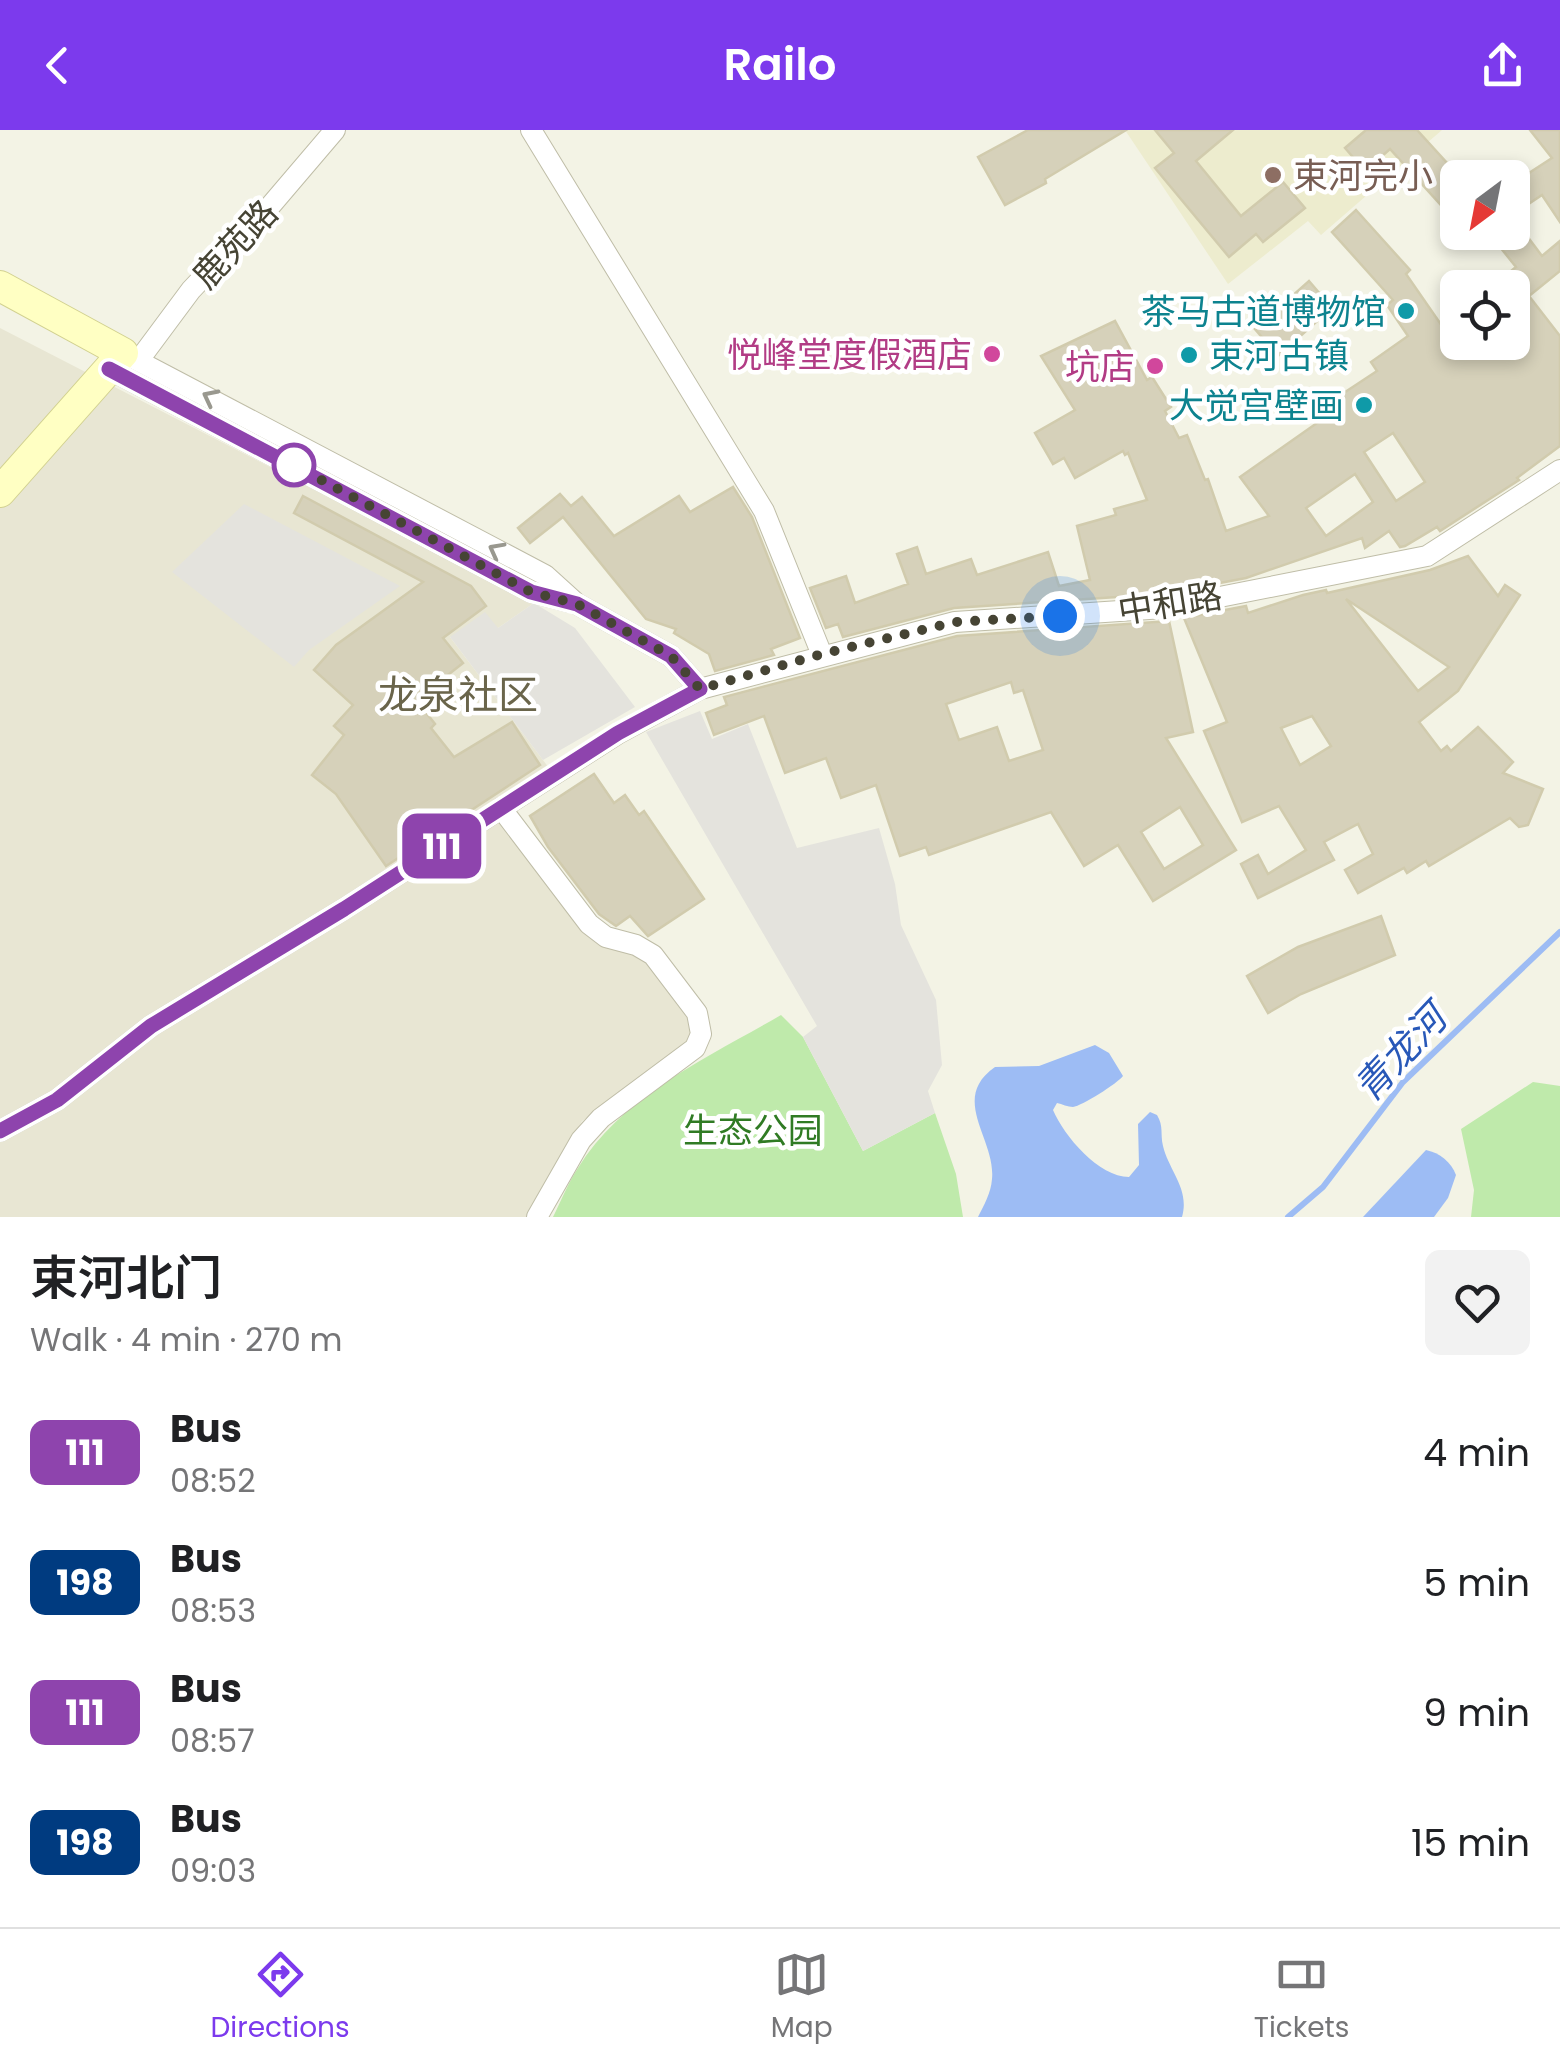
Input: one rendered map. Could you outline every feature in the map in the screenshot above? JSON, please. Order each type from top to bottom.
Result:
[{"type":"main road","points":[[0,286],[124,361]]},
{"type":"main road","points":[[0,310],[124,361]]},
{"type":"main road","points":[[0,492],[124,361]]},
{"type":"street","name":"鹿苑路","points":[[124,361],[266,211],[335,130]]},
{"type":"street","points":[[531,130],[764,511],[822,654]]},
{"type":"street","points":[[124,361],[531,592],[577,604]]},
{"type":"street","points":[[124,361],[545,576],[577,604],[671,656],[700,689]]},
{"type":"street","name":"中和路","points":[[0,1131],[57,1100],[151,1026],[344,909],[618,733],[700,689],[955,622],[1164,608],[1427,556],[1560,470]]},
{"type":"street","points":[[501,808],[589,924],[606,937],[636,944],[653,955],[697,1013],[702,1026],[695,1048],[602,1118],[581,1140],[537,1217]]},
{"type":"shaded area","name":"束河完小","points":[[1125,130],[1442,130],[1321,235],[1308,221],[1228,284]]},
{"type":"shaded area","points":[[0,328],[534,603],[498,628],[450,637],[549,768],[491,811],[584,927],[648,958],[694,1028],[688,1047],[582,1121],[529,1217],[0,1217]]},
{"type":"shaded area","points":[[244,504],[400,586],[309,650],[294,667],[172,572]]},
{"type":"shaded area","points":[[534,603],[575,628],[635,707],[543,760],[450,637],[485,612],[498,628]]},
{"type":"shaded area","points":[[700,711],[712,739],[748,724],[797,848],[879,828],[895,884],[901,925],[936,1000],[942,1065],[928,1091],[935,1113],[863,1151],[803,1037],[817,1026],[646,732]]},
{"type":"green space","name":"生态公园","points":[[781,1015],[803,1037],[863,1151],[935,1113],[956,1174],[963,1217],[553,1217],[578,1168],[619,1119],[697,1062]]},
{"type":"green space","points":[[1533,1082],[1560,1086],[1560,1217],[1471,1217],[1474,1190],[1461,1129]]},
{"type":"water","points":[[1095,1045],[1109,1053],[1123,1076],[1078,1106],[1057,1103],[1053,1110],[1058,1120],[1095,1163],[1129,1177],[1139,1165],[1138,1124],[1150,1112],[1157,1115],[1166,1155],[1183,1198],[1182,1217],[978,1217],[992,1179],[975,1106],[982,1079],[995,1067],[1039,1066]]},
{"type":"water","points":[[1426,1150],[1444,1159],[1456,1175],[1448,1198],[1434,1217],[1363,1217]]},
{"type":"building","points":[[1028,130],[1126,130],[1005,205],[978,157]]},
{"type":"building","points":[[1155,130],[1233,130],[1196,161],[1241,216],[1283,182],[1305,208],[1263,242],[1256,234],[1229,257],[1155,168],[1174,153]]},
{"type":"building","points":[[1366,130],[1417,130],[1444,160],[1440,160],[1440,204],[1390,149],[1365,171],[1345,148]]},
{"type":"building","points":[[1530,130],[1560,130],[1560,222],[1542,195],[1530,203],[1530,172],[1552,158]]},
{"type":"building","points":[[1356,210],[1410,270],[1406,274],[1440,323],[1440,360],[1530,360],[1530,297],[1560,336],[1560,446],[1519,480],[1440,531],[1437,527],[1400,547],[1389,531],[1365,548],[1362,538],[1246,578],[1162,594],[954,608],[843,637],[838,624],[826,628],[810,588],[846,576],[855,603],[908,584],[897,554],[917,547],[926,574],[971,559],[977,575],[1048,552],[1059,586],[1090,580],[1077,526],[1116,515],[1114,509],[1147,500],[1128,453],[1123,451],[1075,478],[1064,458],[1053,464],[1035,433],[1075,410],[1041,356],[1115,321],[1147,380],[1152,377],[1171,407],[1165,411],[1179,438],[1187,435],[1226,531],[1269,516],[1240,477],[1317,423],[1303,404],[1321,391],[1330,402],[1377,371],[1371,362],[1408,336],[1387,305],[1393,300],[1332,232]],"holes":[[[1393,433],[1425,482],[1396,501],[1364,452]],[[1355,474],[1373,502],[1326,536],[1306,508]]]},
{"type":"building","points":[[1530,240],[1542,256],[1560,241],[1560,271],[1530,295],[1530,270],[1512,270],[1516,267],[1502,250],[1530,250]]},
{"type":"building","points":[[1309,281],[1332,308],[1278,356],[1255,329]]},
{"type":"building","points":[[733,487],[752,517],[800,638],[771,649],[774,655],[715,671],[709,654],[674,633],[676,629],[646,619],[563,517],[530,543],[518,528],[560,494],[571,506],[582,497],[614,536],[679,496],[690,512]]},
{"type":"building","points":[[303,496],[471,586],[486,606],[443,638],[463,663],[416,700],[435,724],[431,728],[454,757],[512,722],[540,765],[386,866],[336,794],[312,775],[344,735],[334,726],[353,705],[314,670],[336,645],[423,582],[294,513]]},
{"type":"building","points":[[1468,556],[1498,596],[1505,585],[1520,595],[1458,691],[1419,722],[1441,751],[1447,746],[1451,751],[1478,727],[1513,762],[1503,773],[1543,789],[1528,825],[1519,827],[1510,818],[1429,866],[1426,861],[1407,873],[1404,868],[1358,893],[1345,870],[1373,854],[1358,824],[1324,842],[1334,860],[1258,898],[1241,864],[1258,855],[1268,874],[1306,850],[1279,806],[1242,822],[1204,731],[1227,722],[1184,618],[1246,606],[1248,613],[1303,595],[1430,570]],"holes":[[[1346,599],[1449,667],[1418,691]],[[1312,716],[1331,746],[1300,765],[1281,728]]]},
{"type":"building","points":[[1169,621],[1193,732],[1166,738],[1236,850],[1153,901],[1118,845],[1084,866],[1051,812],[929,855],[926,847],[900,856],[876,785],[841,798],[826,758],[785,773],[764,716],[714,735],[706,713],[727,705],[724,697],[957,636]],"holes":[[[1011,682],[1014,693],[1023,690],[1043,750],[1009,761],[997,727],[959,740],[946,704]],[[1180,807],[1203,845],[1164,869],[1141,832]]]},
{"type":"building","points":[[594,774],[614,803],[625,795],[639,815],[644,811],[704,899],[648,936],[630,916],[616,926],[599,914],[548,847],[530,816]]},
{"type":"building","points":[[1381,916],[1395,955],[1301,994],[1268,1013],[1247,976],[1298,947]]},
{"type":"waterway","name":"青龙河","points":[[1288,1217],[1323,1187],[1403,1082],[1560,932]]},
{"type":"bus line","name":"111","points":[[0,1131],[57,1100],[151,1026],[344,909],[618,733],[700,689],[671,656],[577,604],[531,592],[109,369]]},
{"type":"place","name":"束河完小","points":[[1273,175]]},
{"type":"place","name":"茶马古道博物馆","points":[[1406,311]]},
{"type":"place","name":"悦峰堂度假酒店","points":[[992,354]]},
{"type":"place","name":"束河古镇","points":[[1189,355]]},
{"type":"place","name":"坑店","points":[[1155,366]]},
{"type":"place","name":"大觉宫壁画","points":[[1364,405]]},
{"type":"district","name":"龙泉社区","points":[[458,695]]},
{"type":"route","points":[[294,465],[284,460],[531,592],[577,604],[671,656],[700,689],[955,622],[1060,616]]}]
